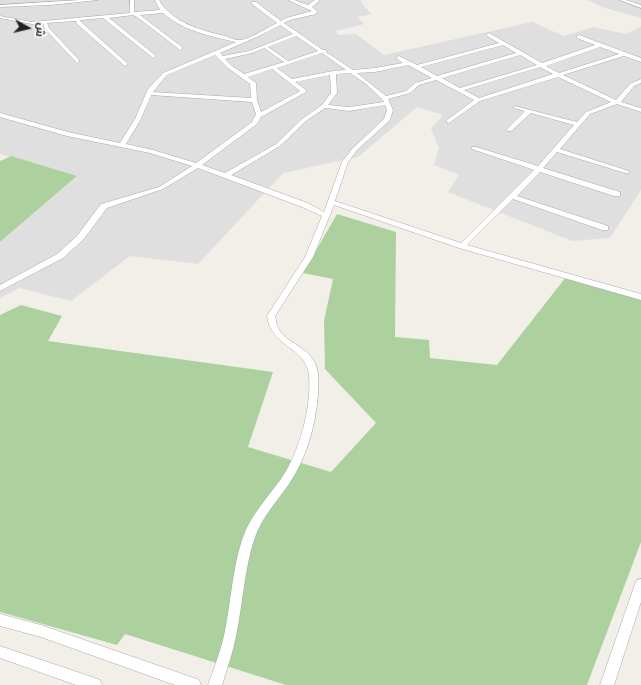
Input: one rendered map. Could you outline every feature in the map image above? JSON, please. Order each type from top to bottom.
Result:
[{"type":"street","points":[[0,6],[96,0]]},
{"type":"street","points":[[132,0],[132,13],[136,14],[180,48]]},
{"type":"street","points":[[157,0],[160,7],[188,28],[241,42]]},
{"type":"street","points":[[122,144],[138,120],[154,84],[165,74],[257,35],[281,23],[315,12],[309,7],[290,0]]},
{"type":"street","points":[[309,7],[318,0]]},
{"type":"street","points":[[622,0],[641,7]]},
{"type":"street","points":[[86,1],[86,7]]},
{"type":"street","points":[[632,4],[641,1]]},
{"type":"street","points":[[254,3],[296,34],[351,70],[386,101]]},
{"type":"street","points":[[0,18],[25,23],[45,23],[165,11]]},
{"type":"street","points":[[86,13],[86,19]]},
{"type":"street","points":[[105,17],[153,56]]},
{"type":"street","points":[[78,20],[79,23],[125,64]]},
{"type":"street","points":[[45,23],[47,28],[77,61]]},
{"type":"street","points":[[222,58],[242,55],[296,34]]},
{"type":"street","points":[[489,34],[542,66],[594,94],[641,110]]},
{"type":"street","points":[[257,35],[277,42]]},
{"type":"street","points":[[579,37],[640,60]]},
{"type":"street","points":[[416,67],[504,43]]},
{"type":"street","points":[[460,90],[542,66],[600,45]]},
{"type":"street","points":[[265,47],[287,62]]},
{"type":"street","points":[[246,76],[324,51]]},
{"type":"street","points":[[216,52],[230,67],[246,76],[253,83],[254,100],[259,116]]},
{"type":"street","points":[[364,108],[408,92],[417,84],[521,53]]},
{"type":"street","points":[[449,121],[478,100],[624,54]]},
{"type":"street","points":[[399,58],[478,100]]},
{"type":"street","points":[[291,81],[351,70],[375,70],[409,63]]},
{"type":"street","points":[[0,288],[60,256],[80,238],[104,206],[161,188],[197,166],[250,127],[259,116],[303,93],[304,90],[272,67]]},
{"type":"street","points":[[226,175],[278,145],[304,120],[324,106],[334,93],[333,73]]},
{"type":"street","points":[[462,246],[539,169],[588,113],[617,102],[632,85],[641,82]]},
{"type":"street","points":[[149,93],[254,100]]},
{"type":"street","points":[[215,685],[227,647],[236,587],[249,537],[260,515],[296,465],[305,443],[314,374],[310,359],[278,335],[270,323],[270,316],[309,257],[343,167],[349,155],[387,120],[383,112],[386,101]]},
{"type":"street","points":[[324,106],[364,108],[383,112]]},
{"type":"street","points":[[516,107],[578,124]]},
{"type":"street","points":[[509,130],[529,111]]},
{"type":"street","points":[[0,115],[67,134],[122,144],[226,175],[305,205],[325,216]]},
{"type":"street","points":[[474,148],[617,194]]},
{"type":"street","points":[[556,150],[627,172]]},
{"type":"street","points":[[511,196],[605,228]]},
{"type":"street","points":[[331,202],[462,246],[641,297]]},
{"type":"street","points":[[607,685],[641,584]]},
{"type":"street","points":[[0,620],[41,631],[194,685]]},
{"type":"street","points":[[0,652],[95,685]]},
{"type":"shaded area","points":[[0,0],[362,0],[360,1],[371,14],[357,17],[364,24],[336,31],[338,35],[356,34],[384,55],[532,22],[564,36],[593,27],[626,34],[641,26],[641,190],[610,238],[572,241],[448,192],[459,175],[434,165],[439,148],[431,129],[443,115],[417,107],[358,157],[283,173],[198,264],[130,256],[71,301],[19,288],[0,298],[0,242],[77,176],[0,154]]},
{"type":"shaded area","points":[[587,0],[641,0],[641,18],[605,8]]},
{"type":"green space","points":[[11,156],[77,176],[0,242],[0,161]]},
{"type":"green space","points":[[337,214],[396,232],[395,337],[429,340],[430,358],[497,365],[566,277],[641,297],[641,542],[587,685],[286,685],[125,634],[117,645],[0,612],[0,315],[21,305],[62,316],[48,341],[273,372],[248,447],[331,472],[376,423],[325,369],[324,321],[333,279],[303,273]]}]
